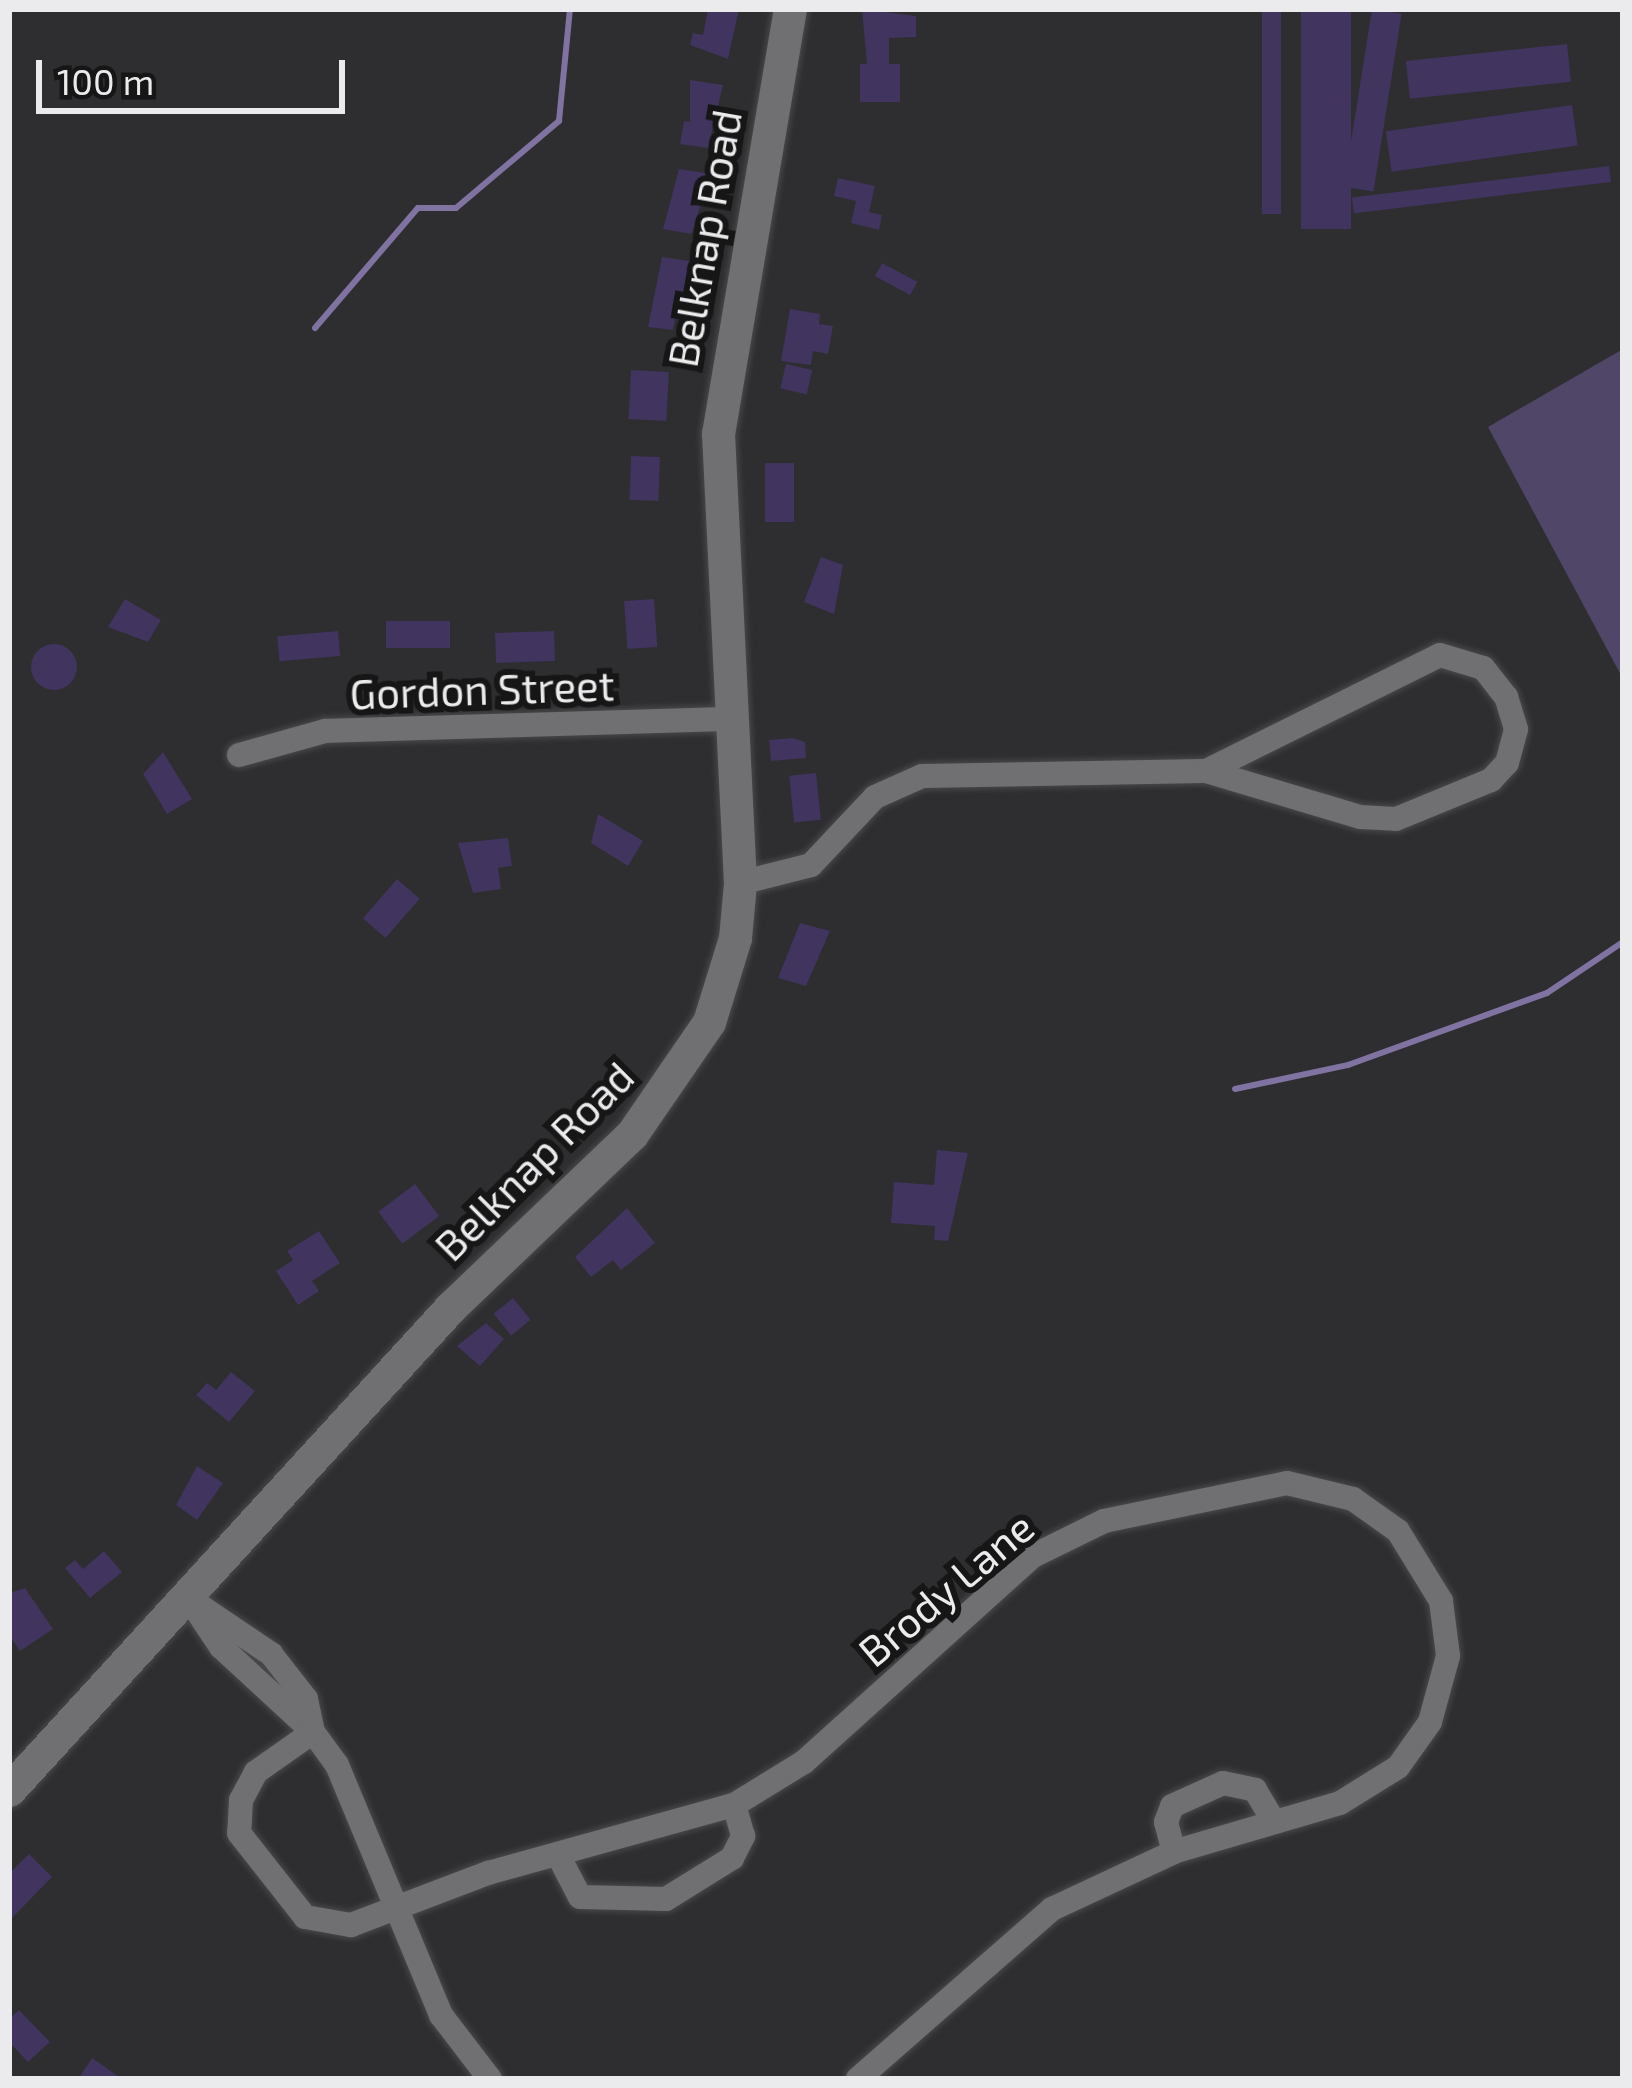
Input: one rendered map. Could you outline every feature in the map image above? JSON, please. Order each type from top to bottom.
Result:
[{"type":"street","name":"Belknap Road","points":[[9,1790],[189,1599],[451,1306],[570,1198],[674,1082],[709,1022],[735,938],[740,883],[718,434],[790,9]]},
{"type":"street","points":[[740,883],[811,865],[874,797],[922,776],[1205,771],[1360,817],[1396,819],[1491,780],[1507,763],[1516,729],[1506,697],[1483,668],[1440,656],[1205,771]]},
{"type":"street","name":"Gordon Street","points":[[239,754],[325,731],[731,719]]},
{"type":"street","name":"Brody Lane","points":[[313,1732],[274,1754],[250,1781],[238,1810],[243,1844],[314,1922],[352,1925],[558,1855],[734,1805],[804,1762],[974,1606],[1066,1537],[1104,1521],[1287,1483],[1366,1505],[1408,1541],[1441,1601],[1448,1656],[1430,1722],[1399,1767],[1366,1792],[1174,1852],[1052,1909],[858,2079]]},
{"type":"street","points":[[189,1599],[221,1647],[313,1732],[337,1765],[441,2014],[490,2079]]},
{"type":"street","points":[[1174,1852],[1166,1822],[1172,1806],[1223,1783],[1255,1790],[1274,1822]]},
{"type":"street","points":[[558,1855],[580,1897],[666,1899],[732,1858],[743,1836],[734,1805]]},
{"type":"shaded area","points":[[1623,349],[1623,679],[1488,427]]},
{"type":"building","points":[[708,9],[739,9],[728,59],[690,45],[693,33],[703,35]]},
{"type":"building","points":[[862,9],[916,16],[916,37],[889,38],[889,64],[900,64],[900,102],[860,102],[860,64],[867,64]]},
{"type":"building","points":[[1262,9],[1281,9],[1281,214],[1262,214]]},
{"type":"building","points":[[1301,9],[1351,9],[1351,229],[1301,229]]},
{"type":"building","points":[[1372,9],[1402,14],[1373,191],[1344,187]]},
{"type":"building","points":[[1567,44],[1571,82],[1410,99],[1406,61]]},
{"type":"building","points":[[690,80],[723,85],[708,148],[680,144],[684,121],[690,122]]},
{"type":"building","points":[[1572,105],[1578,146],[1392,172],[1386,131]]},
{"type":"building","points":[[1609,166],[1611,182],[1354,213],[1352,198]]},
{"type":"building","points":[[679,169],[711,174],[691,234],[663,229]]},
{"type":"building","points":[[838,178],[875,186],[869,212],[882,215],[879,230],[851,223],[856,201],[834,196]]},
{"type":"building","points":[[662,257],[696,262],[690,303],[678,301],[673,330],[648,327]]},
{"type":"building","points":[[882,263],[917,282],[910,295],[875,276]]},
{"type":"building","points":[[790,309],[820,314],[819,324],[833,326],[828,354],[813,351],[811,365],[781,361]]},
{"type":"building","points":[[786,364],[812,370],[807,394],[780,388]]},
{"type":"building","points":[[631,370],[669,372],[666,421],[628,419]]},
{"type":"building","points":[[631,456],[660,457],[658,501],[629,500]]},
{"type":"building","points":[[765,463],[794,463],[794,522],[765,522]]},
{"type":"building","points":[[821,557],[843,565],[834,614],[804,602]]},
{"type":"building","points":[[125,599],[161,620],[148,642],[108,627]]},
{"type":"building","points":[[654,599],[657,647],[627,649],[624,601]]},
{"type":"building","points":[[386,621],[450,621],[450,648],[386,648]]},
{"type":"building","points":[[338,631],[340,656],[279,661],[277,636]]},
{"type":"building","points":[[554,631],[555,661],[496,663],[495,633]]},
{"type":"building","points":[[54,644],[70,651],[77,667],[70,683],[54,690],[38,683],[31,667],[38,651]]},
{"type":"building","points":[[769,740],[805,742],[806,758],[771,761]]},
{"type":"building","points":[[163,752],[192,799],[167,814],[143,774]]},
{"type":"building","points":[[816,773],[821,820],[794,823],[789,776]]},
{"type":"building","points":[[598,814],[643,841],[628,866],[591,843]]},
{"type":"building","points":[[508,838],[512,866],[498,868],[501,889],[473,893],[458,843]]},
{"type":"building","points":[[397,879],[420,899],[386,938],[363,918]]},
{"type":"building","points":[[800,923],[830,931],[806,986],[778,978]]},
{"type":"building","points":[[937,1150],[968,1153],[948,1241],[934,1240],[935,1226],[891,1223],[894,1182],[934,1185]]},
{"type":"building","points":[[415,1184],[439,1216],[402,1244],[378,1212]]},
{"type":"building","points":[[627,1208],[655,1243],[621,1270],[613,1260],[591,1277],[575,1257]]},
{"type":"building","points":[[319,1231],[340,1263],[312,1281],[319,1291],[298,1305],[276,1271],[293,1260],[287,1251]]},
{"type":"building","points":[[513,1298],[531,1320],[511,1335],[494,1314]]},
{"type":"building","points":[[486,1323],[504,1339],[480,1366],[457,1346]]},
{"type":"building","points":[[231,1372],[255,1391],[229,1422],[196,1395],[207,1383],[216,1390]]},
{"type":"building","points":[[197,1466],[223,1483],[197,1520],[176,1505]]},
{"type":"building","points":[[104,1551],[122,1572],[90,1598],[65,1568],[75,1560],[83,1569]]},
{"type":"building","points":[[25,1588],[53,1629],[20,1651],[9,1635],[9,1593]]},
{"type":"building","points":[[29,1854],[52,1877],[12,1918],[9,1874]]},
{"type":"building","points":[[19,2010],[50,2042],[28,2062],[9,2042],[9,2019]]},
{"type":"building","points":[[92,2058],[122,2079],[78,2079]]},
{"type":"waterway","points":[[315,328],[418,208],[456,208],[559,121],[570,9]]},
{"type":"waterway","points":[[1235,1089],[1348,1065],[1547,993],[1623,942]]}]
